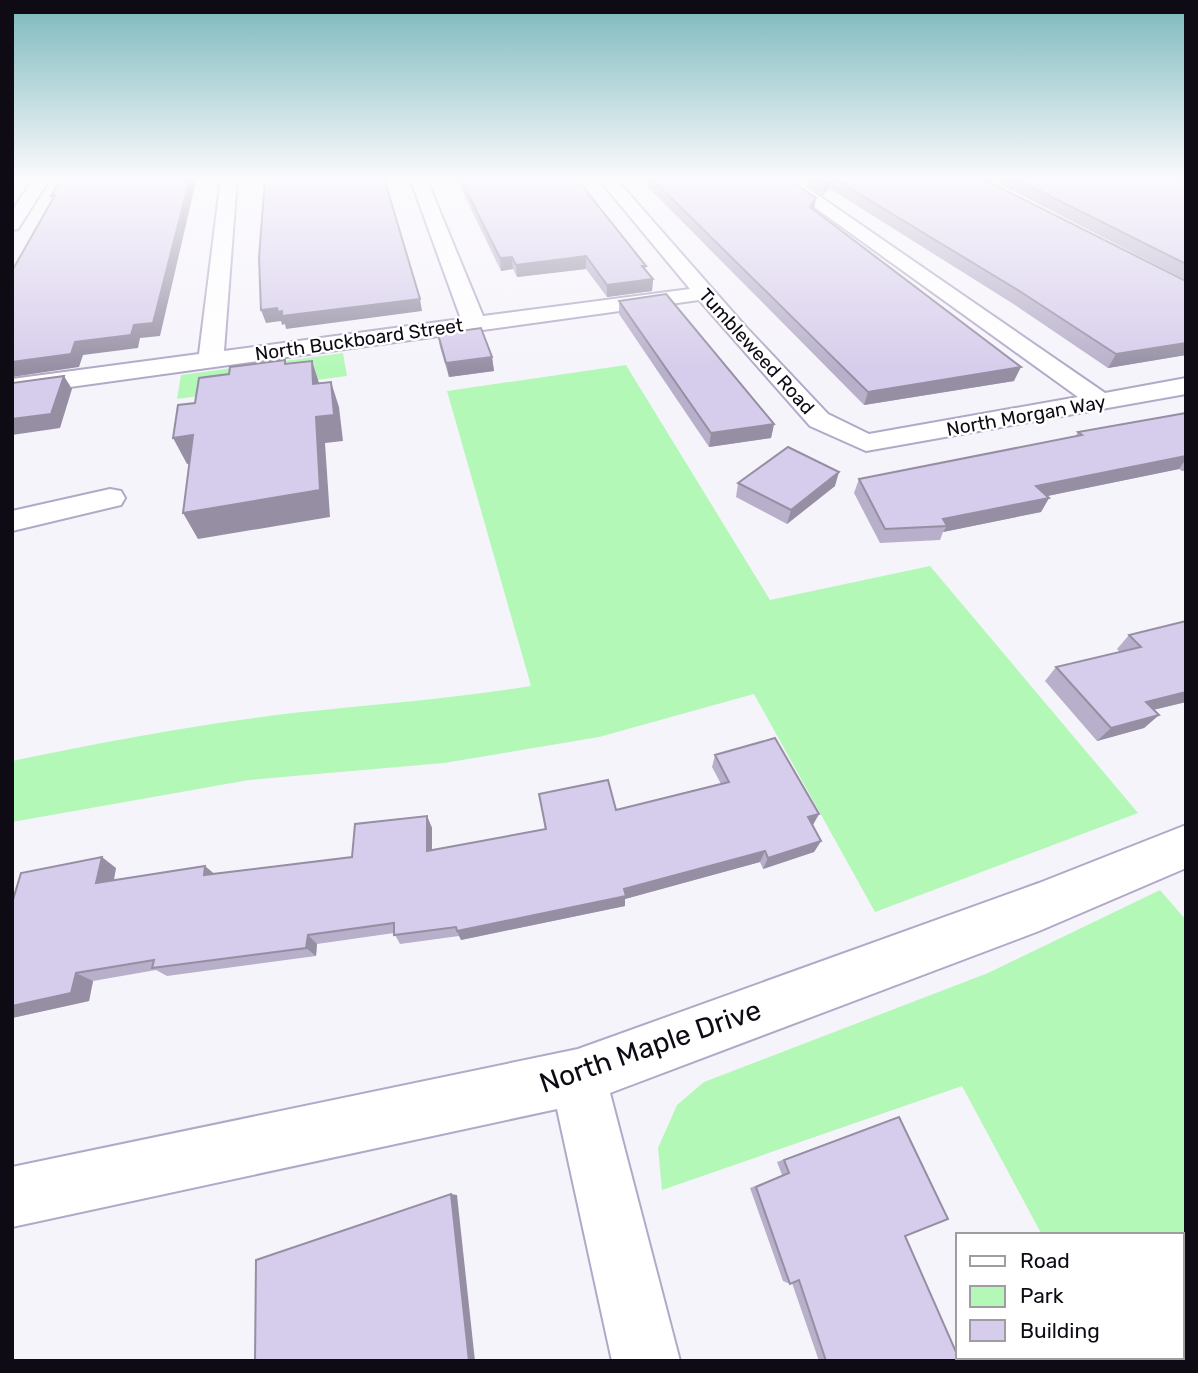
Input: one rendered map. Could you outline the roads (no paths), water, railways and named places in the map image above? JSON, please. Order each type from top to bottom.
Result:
[{"type":"street","points":[[211,359],[223,242]]},
{"type":"street","points":[[443,242],[474,323]]},
{"type":"street","name":"Tumbleweed Road","points":[[662,242],[820,421],[866,443]]},
{"type":"street","points":[[873,242],[1101,402]]},
{"type":"street","name":"North Buckboard Street","points":[[12,387],[706,293]]},
{"type":"street","name":"North Morgan Way","points":[[866,443],[1186,386]]},
{"type":"street","points":[[12,521],[110,498]]},
{"type":"street","name":"North Maple Drive","points":[[12,1197],[578,1077],[1039,907],[1186,846]]},
{"type":"street","points":[[578,1077],[646,1361]]}]
